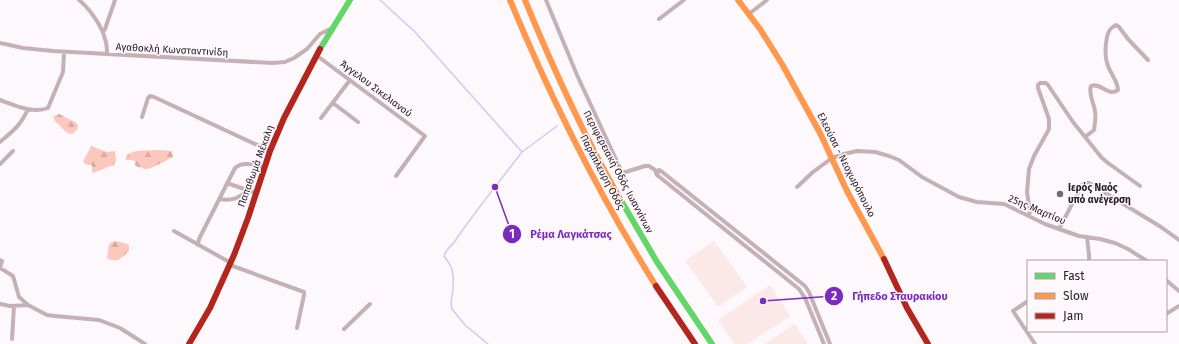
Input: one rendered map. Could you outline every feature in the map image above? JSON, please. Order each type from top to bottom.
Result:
[{"type":"main road","name":"Παπαθωμά Μέκαλη","points":[[188,344],[210,308],[230,264],[241,238],[264,167],[284,118],[316,55],[350,0]]},
{"type":"main road","name":"Παράπλευρη Οδός","points":[[510,0],[550,94],[594,180],[650,277],[696,344]]},
{"type":"main road","name":"Περιφερειακή Οδός Ιωαννίνων","points":[[525,0],[557,76],[611,185],[655,260],[712,344]]},
{"type":"main road","name":"Ελεούσα - Νεοχωρόπουλο","points":[[738,0],[782,64],[820,133],[846,191],[880,251],[911,314],[928,344]]},
{"type":"street","points":[[79,0],[87,8],[103,32],[107,54]]},
{"type":"street","points":[[103,32],[115,0]]},
{"type":"street","points":[[546,0],[577,75],[625,179]]},
{"type":"street","points":[[659,18],[684,0]]},
{"type":"street","points":[[749,14],[767,0]]},
{"type":"street","points":[[1084,137],[1094,130],[1095,124],[1095,111],[1090,91],[1091,86],[1098,86],[1108,92],[1118,90],[1107,64],[1104,50],[1108,32],[1116,25],[1119,27],[1148,60]]},
{"type":"street","name":"Αγαθοκλή Κωνσταντινίδη","points":[[0,43],[23,48],[64,52],[277,63],[285,62],[296,56],[307,49],[320,34],[333,28]]},
{"type":"street","points":[[0,100],[28,109],[44,110],[49,107],[63,72],[64,52]]},
{"type":"street","name":"Άγγελου Σικελιανού","points":[[316,55],[426,136],[396,176]]},
{"type":"street","points":[[321,118],[350,80]]},
{"type":"street","points":[[1029,216],[1030,211],[1027,192],[1029,169],[1034,156],[1048,133],[1050,126],[1039,90],[1039,84],[1044,83],[1048,85],[1084,137],[1108,163],[1140,186]]},
{"type":"street","points":[[142,117],[148,98],[150,96],[154,97],[270,151]]},
{"type":"street","points":[[333,103],[358,122]]},
{"type":"street","points":[[0,142],[18,126],[28,109]]},
{"type":"street","points":[[0,164],[13,151]]},
{"type":"street","name":"25ης Μαρτίου","points":[[797,186],[832,158],[857,151],[868,151],[887,155],[899,160],[922,177],[959,197],[977,202],[1001,203],[1059,229],[1115,243],[1128,248],[1146,260]]},
{"type":"street","points":[[198,245],[199,239],[234,169],[239,165],[249,164],[264,167]]},
{"type":"street","points":[[622,173],[645,166],[649,166],[658,172],[659,170],[661,171],[806,288],[830,344]]},
{"type":"street","points":[[658,172],[656,174],[663,180],[799,289],[807,303],[824,344]]},
{"type":"street","points":[[227,183],[256,193]]},
{"type":"street","points":[[1059,229],[1082,185],[1089,183],[1161,227],[1179,240]]},
{"type":"street","points":[[219,199],[235,199],[247,190]]},
{"type":"street","points":[[174,231],[230,264],[304,292],[297,328]]},
{"type":"street","points":[[1087,237],[1088,260]]},
{"type":"street","points":[[0,260],[2,261],[0,268],[13,276],[19,297],[28,306],[51,316],[92,319],[110,323],[145,344]]},
{"type":"street","points":[[1167,281],[1179,291]]},
{"type":"street","points":[[1027,302],[1013,311],[1035,344]]},
{"type":"street","points":[[0,304],[28,306]]},
{"type":"street","points":[[344,328],[370,304]]},
{"type":"street","points":[[12,339],[14,306]]},
{"type":"street","points":[[1167,313],[1179,306]]},
{"type":"shaded area","points":[[714,241],[747,287],[718,307],[685,261]]},
{"type":"shaded area","points":[[770,285],[790,316],[748,344],[734,344],[718,320]]},
{"type":"shaded area","points":[[795,324],[808,344],[764,344]]},
{"type":"green space","points":[[59,114],[75,122],[78,125],[77,130],[72,134],[65,131],[54,120],[54,116]]},
{"type":"green space","points":[[91,146],[107,152],[115,151],[116,160],[114,165],[92,173],[92,165],[87,165],[83,162]]},
{"type":"green space","points":[[136,151],[172,151],[173,157],[149,169],[138,167],[135,165],[135,161],[125,160],[128,154]]},
{"type":"green space","points":[[115,241],[129,245],[129,251],[117,260],[111,260],[107,258],[109,244]]},
{"type":"waterway","points":[[380,0],[415,32],[522,152],[479,207],[444,256],[451,266],[453,275],[451,307],[465,325],[488,344]]},
{"type":"waterway","points":[[522,152],[557,126]]},
{"type":"traffic: fast","points":[[320,49],[350,0]]},
{"type":"traffic: fast","points":[[619,197],[657,262],[712,344]]},
{"type":"traffic: slow","points":[[510,0],[542,74],[577,146],[615,217],[656,286]]},
{"type":"traffic: slow","points":[[525,0],[546,51],[569,100],[619,197]]},
{"type":"traffic: slow","points":[[738,0],[760,29],[782,64],[820,133],[847,191],[884,259]]},
{"type":"traffic: jam","points":[[189,344],[210,308],[234,255],[270,151],[284,118],[320,49]]},
{"type":"traffic: jam","points":[[884,259],[907,308],[928,344]]},
{"type":"traffic: jam","points":[[656,286],[695,344]]},
{"type":"place","name":"Ρέμα Λαγκάτσας","points":[[495,187]]},
{"type":"place","name":"Ιερός Ναός υπό ανέγερση","points":[[1060,194]]},
{"type":"place","name":"Γήπεδο Σταυρακίου","points":[[763,301]]}]
